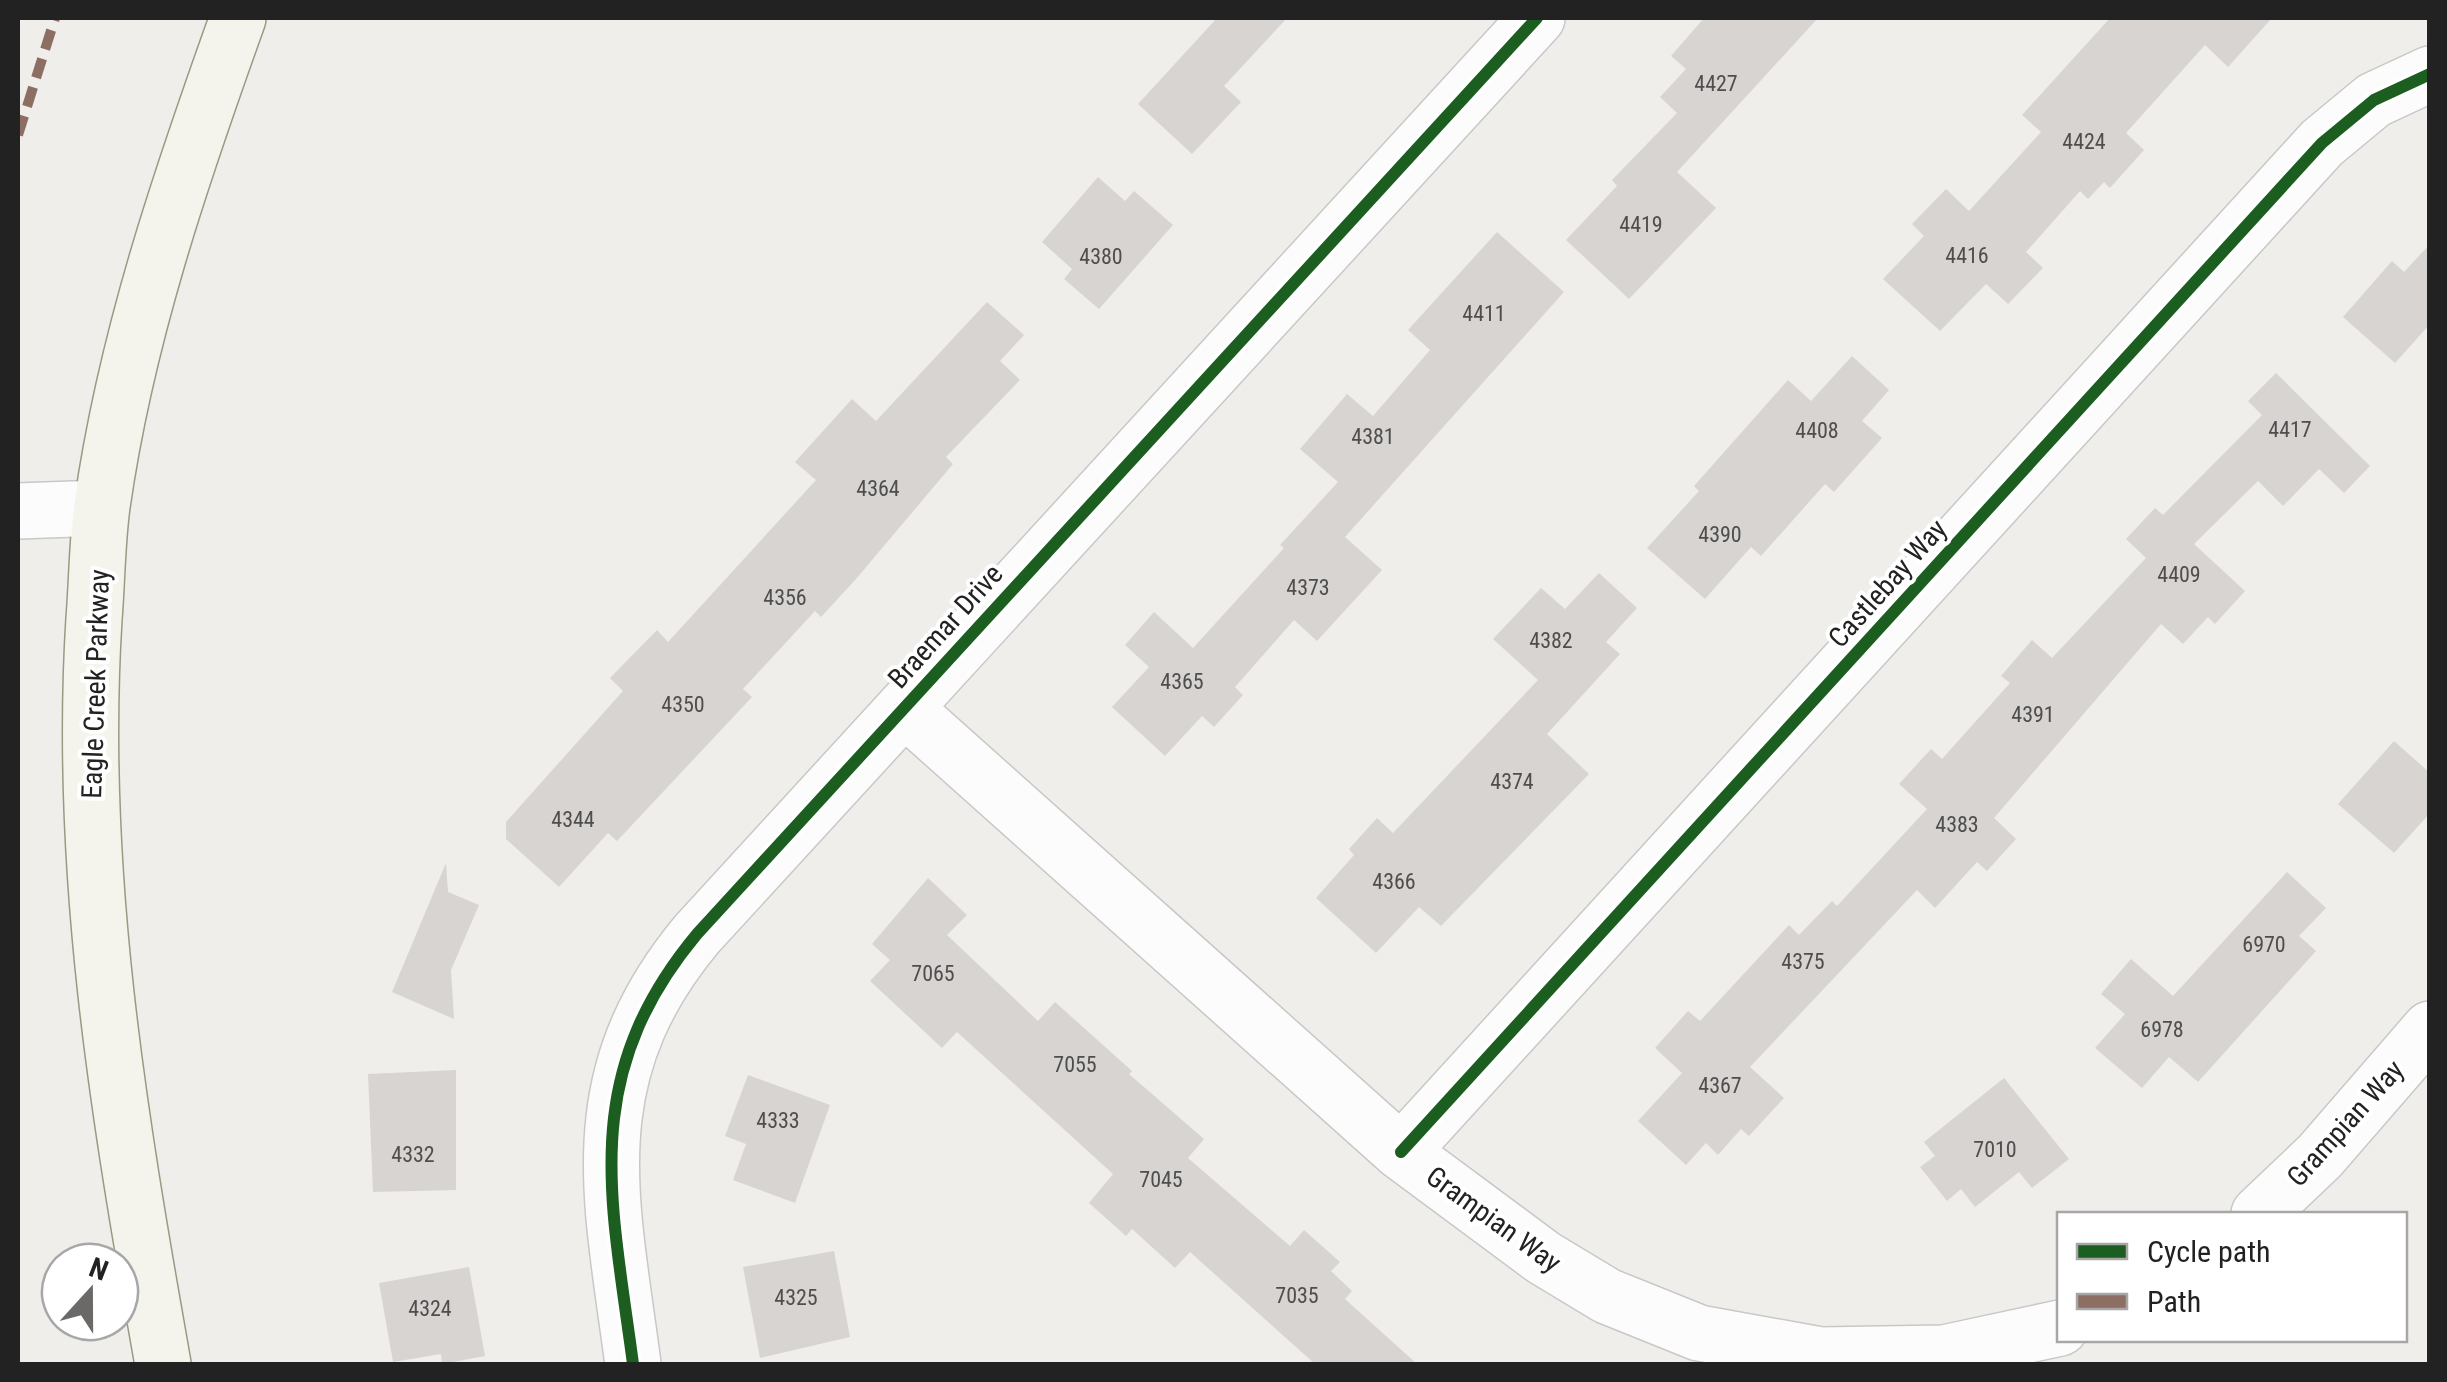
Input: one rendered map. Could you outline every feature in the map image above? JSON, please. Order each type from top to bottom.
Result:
[{"type":"main road","name":"Eagle Creek Parkway","points":[[163,1364],[115,1086],[97,936],[89,700],[102,508],[156,254],[238,18]]},
{"type":"street","name":"Braemar Drive","points":[[633,1364],[609,1156],[618,1084],[633,1035],[681,953],[1536,18]]},
{"type":"street","name":"Castlebay Way","points":[[1401,1152],[2322,143],[2374,100],[2430,74]]},
{"type":"street","points":[[18,511],[102,508]]},
{"type":"street","name":"Grampian Way","points":[[904,708],[1401,1152],[1544,1258],[1608,1296],[1699,1332],[1808,1354],[1944,1359],[2057,1329]]},
{"type":"street","name":"Grampian Way","points":[[2261,1212],[2302,1174],[2430,1030]]},
{"type":"building","points":[[1217,18],[1287,18],[1224,86],[1241,102],[1192,154],[1138,104]]},
{"type":"building","points":[[1704,18],[1818,18],[1677,172],[1716,208],[1629,299],[1566,240],[1617,186],[1612,180],[1677,113],[1660,97],[1686,69],[1671,56]]},
{"type":"building","points":[[2110,18],[2272,18],[2228,67],[2205,45],[2126,133],[2144,150],[2110,188],[2104,182],[2088,199],[2080,191],[2026,252],[2043,268],[2008,304],[1986,284],[1940,331],[1883,279],[1924,236],[1912,224],[1946,189],[1969,211],[2041,132],[2022,115]]},
{"type":"building","points":[[1098,177],[1125,201],[1134,191],[1173,225],[1099,309],[1064,279],[1072,269],[1042,242]]},
{"type":"building","points":[[1497,232],[1564,292],[1345,537],[1382,570],[1317,641],[1294,620],[1235,687],[1243,695],[1214,727],[1202,716],[1165,756],[1112,707],[1149,667],[1125,645],[1154,612],[1193,648],[1284,548],[1280,545],[1338,482],[1300,449],[1347,394],[1373,416],[1430,350],[1408,330]]},
{"type":"building","points":[[2430,244],[2430,324],[2395,363],[2343,317],[2392,261],[2404,272]]},
{"type":"building","points":[[987,302],[1024,335],[1000,361],[1020,380],[946,457],[953,464],[856,579],[821,617],[815,611],[743,689],[752,697],[617,841],[608,833],[559,887],[506,839],[506,822],[623,691],[610,678],[657,630],[668,642],[816,480],[795,462],[852,399],[876,421]]},
{"type":"building","points":[[1852,356],[1889,390],[1862,421],[1882,438],[1834,492],[1825,484],[1761,556],[1751,547],[1705,599],[1647,548],[1699,491],[1694,486],[1788,380],[1811,401]]},
{"type":"building","points":[[2276,373],[2370,466],[2344,493],[2319,469],[2283,506],[2258,481],[2194,544],[2245,591],[2215,624],[2208,617],[2183,644],[2161,624],[1994,818],[2016,839],[1987,871],[1977,862],[1935,908],[1917,890],[1750,1067],[1784,1098],[1749,1136],[1741,1129],[1718,1155],[1706,1143],[1686,1165],[1638,1121],[1682,1073],[1655,1048],[1688,1011],[1700,1021],[1789,925],[1799,935],[1832,901],[1837,906],[1927,809],[1899,784],[1931,749],[1942,759],[2010,683],[2001,676],[2032,640],[2052,658],[2146,558],[2126,539],[2155,508],[2163,515],[2262,415],[2248,401]]},
{"type":"building","points":[[1599,573],[1637,608],[1606,642],[1620,654],[1547,734],[1589,774],[1441,926],[1419,907],[1376,953],[1316,898],[1354,855],[1349,849],[1377,818],[1393,833],[1538,680],[1493,639],[1541,588],[1565,609]]},
{"type":"building","points":[[2394,741],[2430,773],[2430,813],[2394,853],[2338,804]]},
{"type":"building","points":[[446,863],[448,892],[479,905],[451,970],[454,1019],[392,992]]},
{"type":"building","points":[[2287,872],[2326,908],[2299,936],[2316,951],[2198,1082],[2169,1057],[2142,1088],[2095,1048],[2125,1014],[2101,994],[2131,959],[2173,996]]},
{"type":"building","points":[[928,878],[967,915],[947,935],[1038,1021],[1055,1002],[1132,1071],[1129,1074],[1204,1139],[1188,1158],[1290,1246],[1304,1230],[1340,1262],[1331,1271],[1352,1291],[1345,1299],[1417,1364],[1315,1364],[1190,1252],[1175,1268],[1132,1229],[1126,1236],[1089,1203],[1113,1174],[957,1032],[942,1048],[870,981],[890,960],[872,944]]},
{"type":"building","points":[[456,1070],[456,1190],[373,1192],[368,1074]]},
{"type":"building","points":[[748,1075],[830,1105],[795,1203],[733,1180],[746,1144],[725,1136]]},
{"type":"building","points":[[2004,1078],[2069,1159],[2032,1188],[2019,1172],[1975,1207],[1961,1189],[1947,1201],[1920,1167],[1935,1156],[1924,1142]]},
{"type":"building","points":[[834,1251],[850,1337],[760,1358],[743,1267]]},
{"type":"building","points":[[469,1267],[485,1356],[442,1364],[441,1354],[393,1362],[379,1283]]},
{"type":"marked path","points":[[18,135],[55,18]]},
{"type":"cycle path","points":[[633,1364],[617,1246],[612,1140],[619,1089],[634,1038],[659,987],[697,934],[1537,18]]},
{"type":"cycle path","points":[[1401,1152],[2322,143],[2374,100],[2430,74]]}]
